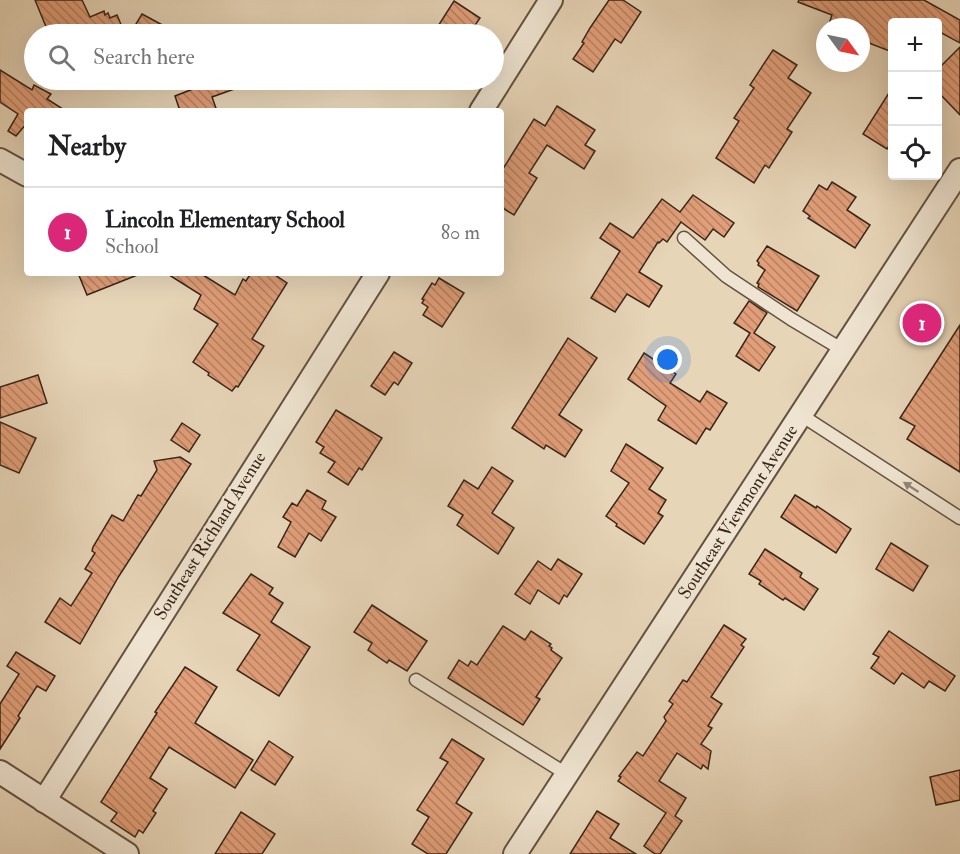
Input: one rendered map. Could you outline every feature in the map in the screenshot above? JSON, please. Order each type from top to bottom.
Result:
[{"type":"street","points":[[504,75],[551,0]]},
{"type":"street","points":[[483,108],[494,90]]},
{"type":"street","points":[[0,160],[24,173]]},
{"type":"street","name":"Southeast Viewmont Avenue","points":[[515,854],[960,170]]},
{"type":"street","name":"Southeast Richland Avenue","points":[[44,801],[376,276]]},
{"type":"street","points":[[0,772],[126,854]]},
{"type":"lane","points":[[684,238],[726,276],[843,350]]},
{"type":"lane","points":[[801,415],[960,518]]},
{"type":"lane","points":[[416,681],[568,775]]},
{"type":"building","points":[[35,0],[82,0],[90,17],[104,11],[105,15],[108,13],[110,18],[117,15],[121,24],[45,24]]},
{"type":"building","points":[[609,0],[623,0],[641,12],[621,43],[615,39],[593,72],[573,59]]},
{"type":"building","points":[[799,0],[924,0],[960,20],[960,43],[942,33],[942,18],[888,18],[888,50],[870,43],[870,18],[831,18],[832,15],[798,2]]},
{"type":"building","points":[[454,1],[480,18],[476,24],[439,24]]},
{"type":"building","points":[[142,14],[160,24],[136,24]]},
{"type":"building","points":[[960,47],[960,115],[942,96],[942,65]]},
{"type":"building","points":[[773,50],[797,65],[788,78],[811,93],[787,129],[792,132],[769,168],[765,165],[754,183],[716,158],[739,121],[734,118],[754,88],[750,85]]},
{"type":"building","points":[[0,70],[24,85],[24,90],[43,90],[51,94],[47,99],[61,108],[24,108],[24,127],[16,136],[8,131],[18,114],[0,102]]},
{"type":"building","points":[[190,90],[232,90],[212,97],[216,108],[179,108],[175,96]]},
{"type":"building","points":[[888,94],[887,149],[863,134]]},
{"type":"building","points":[[557,106],[595,130],[585,145],[595,151],[584,169],[547,145],[529,173],[537,178],[514,215],[504,209],[504,167],[534,119],[545,126]]},
{"type":"building","points":[[832,182],[856,197],[847,210],[870,225],[855,248],[808,218],[810,216],[803,211],[819,185],[827,190]]},
{"type":"building","points":[[693,195],[734,223],[724,237],[713,229],[705,240],[681,222],[667,242],[663,239],[658,242],[639,272],[662,286],[649,307],[627,294],[615,312],[591,298],[620,251],[600,238],[610,223],[633,238],[662,199],[680,212]]},
{"type":"building","points":[[767,246],[819,276],[797,311],[758,287],[757,283],[765,270],[758,265],[757,261]]},
{"type":"building","points":[[79,276],[135,276],[87,295]]},
{"type":"building","points":[[171,276],[205,276],[235,295],[243,279],[246,281],[249,276],[276,276],[287,283],[252,339],[264,346],[238,387],[236,386],[232,391],[193,362],[218,324],[194,309],[201,295]]},
{"type":"building","points":[[439,278],[464,293],[442,327],[423,315],[428,307],[422,303],[432,283],[435,285]]},
{"type":"building","points":[[749,301],[767,313],[754,333],[775,347],[759,371],[736,356],[750,333],[734,323]]},
{"type":"building","points":[[960,325],[960,472],[907,439],[915,426],[900,418]]},
{"type":"building","points":[[568,338],[597,358],[559,415],[582,430],[565,457],[546,445],[544,449],[512,428]]},
{"type":"building","points":[[394,352],[412,363],[398,385],[394,382],[385,395],[371,386]]},
{"type":"building","points":[[644,353],[676,374],[670,383],[700,402],[707,391],[727,403],[710,430],[706,428],[696,444],[658,420],[666,406],[628,379]]},
{"type":"building","points":[[38,375],[47,403],[0,418],[0,387]]},
{"type":"building","points":[[336,410],[382,438],[362,470],[359,468],[348,485],[328,472],[335,462],[320,453],[324,447],[316,442]]},
{"type":"building","points":[[0,422],[36,438],[19,473],[0,465]]},
{"type":"building","points":[[182,423],[200,435],[189,452],[171,440]]},
{"type":"building","points":[[626,444],[663,468],[649,489],[666,500],[658,513],[663,516],[644,544],[616,526],[617,524],[606,516],[629,483],[611,471]]},
{"type":"building","points":[[180,457],[191,464],[119,576],[80,644],[45,622],[60,598],[71,606],[92,573],[85,569],[95,553],[92,551],[93,547],[112,515],[123,521],[138,495],[141,496],[157,470],[154,461]]},
{"type":"building","points":[[492,467],[513,481],[492,513],[514,528],[498,554],[457,525],[463,515],[448,506],[464,480],[478,489]]},
{"type":"building","points":[[307,490],[326,501],[322,509],[336,517],[321,541],[309,533],[295,557],[278,547],[291,522],[283,517],[292,503],[297,506]]},
{"type":"building","points":[[795,495],[816,508],[817,506],[851,529],[836,553],[781,517]]},
{"type":"building","points":[[891,543],[928,566],[913,591],[876,569]]},
{"type":"building","points":[[765,549],[802,573],[800,577],[818,589],[804,610],[785,598],[783,600],[759,584],[761,581],[749,574]]},
{"type":"building","points":[[558,559],[582,574],[567,597],[564,595],[559,604],[538,590],[530,604],[515,594],[538,561],[551,570]]},
{"type":"building","points":[[251,574],[273,588],[269,594],[283,603],[271,622],[310,647],[279,696],[237,670],[260,635],[223,613]]},
{"type":"building","points":[[372,605],[427,641],[407,671],[389,660],[387,663],[368,650],[372,643],[354,632]]},
{"type":"building","points":[[724,625],[746,639],[741,645],[744,647],[711,697],[722,704],[708,726],[712,728],[701,744],[711,751],[708,769],[703,765],[701,769],[677,753],[659,781],[686,798],[675,816],[682,821],[660,854],[655,854],[644,846],[666,813],[618,781],[621,777],[619,776],[637,752],[643,756],[666,721],[664,717],[673,704],[669,701],[683,680],[687,682]]},
{"type":"building","points":[[503,626],[525,640],[531,631],[551,644],[549,646],[551,650],[562,658],[536,697],[540,699],[523,725],[448,678],[459,660],[468,666],[471,661],[477,665]]},
{"type":"building","points":[[889,631],[955,676],[945,691],[929,681],[924,688],[902,673],[894,684],[871,668],[879,657],[873,654]]},
{"type":"building","points":[[16,652],[55,676],[46,691],[37,686],[0,749],[0,704],[19,674],[7,666]]},
{"type":"building","points":[[185,667],[217,687],[195,723],[253,760],[235,788],[169,747],[150,778],[167,789],[153,811],[156,813],[143,833],[139,830],[135,837],[111,821],[117,813],[101,802]]},
{"type":"building","points":[[452,739],[484,759],[456,803],[472,813],[446,854],[428,854],[412,844],[429,817],[417,810],[448,762],[440,758]]},
{"type":"building","points":[[269,741],[293,757],[275,785],[251,770]]},
{"type":"building","points":[[960,770],[960,800],[936,805],[930,777]]},
{"type":"building","points":[[597,811],[619,824],[610,838],[636,854],[570,854]]},
{"type":"building","points":[[241,812],[275,834],[262,854],[215,854]]},
{"type":"place","name":"Lincoln Elementary School","points":[[922,323]]}]
